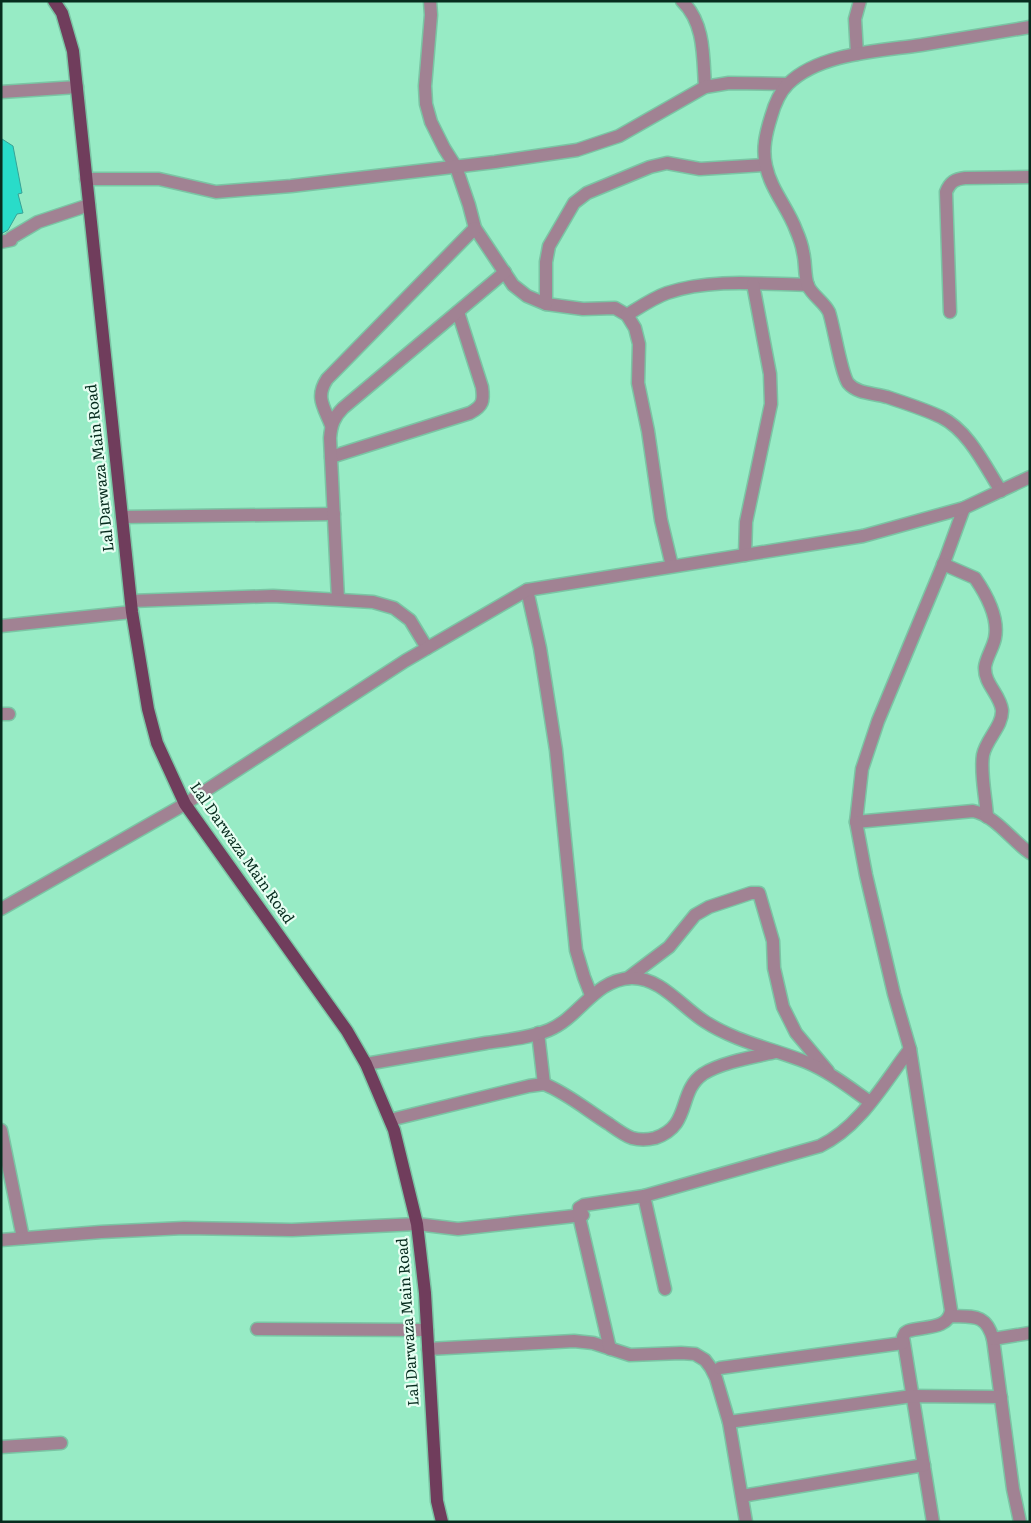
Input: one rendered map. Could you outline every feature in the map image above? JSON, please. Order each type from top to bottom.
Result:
[{"type":"main road","name":"Lal Darwaza Main Road","points":[[54,1],[62,13],[73,51],[131,607],[148,709],[157,744],[185,804],[342,1024],[366,1064],[394,1130],[417,1224],[425,1293],[437,1501],[442,1522]]},
{"type":"street","points":[[430,1],[431,15],[425,86],[426,104],[435,130],[456,167],[470,205],[475,228],[513,285],[527,296],[546,304],[583,309],[614,308],[627,315],[636,328],[639,344],[638,383],[648,431],[660,520],[672,566]]},
{"type":"street","points":[[682,1],[689,8],[699,29],[705,86]]},
{"type":"street","points":[[856,54],[855,19],[860,1]]},
{"type":"street","points":[[1001,491],[970,443],[957,428],[942,418],[885,396],[860,391],[850,385],[846,379],[829,312],[825,304],[808,285],[804,253],[796,229],[769,180],[765,165],[764,149],[766,132],[774,107],[788,84],[804,72],[827,61],[856,54],[1030,27]]},
{"type":"street","points":[[86,179],[159,179],[216,192],[291,186],[456,167],[577,150],[619,136],[705,86],[728,83],[788,84]]},
{"type":"street","points":[[1,92],[77,87]]},
{"type":"street","points":[[546,304],[546,262],[549,246],[574,203],[588,193],[650,167],[667,163],[700,169],[765,165]]},
{"type":"street","points":[[950,312],[946,192],[948,186],[957,179],[965,178],[1030,177]]},
{"type":"street","points":[[1,242],[11,240],[11,238],[38,222],[89,205]]},
{"type":"street","points":[[338,599],[331,425],[320,395],[323,386],[327,378],[475,228]]},
{"type":"street","points":[[331,425],[343,408],[505,272]]},
{"type":"street","points":[[627,315],[653,299],[691,287],[720,284],[808,285]]},
{"type":"street","points":[[745,555],[746,522],[771,404],[770,374],[753,284]]},
{"type":"street","points":[[331,457],[470,413],[483,404],[482,387],[458,312]]},
{"type":"street","points":[[1,908],[185,804],[427,648],[527,590],[863,536],[964,508],[1030,478]]},
{"type":"street","points":[[934,1522],[903,1337],[908,1331],[942,1324],[950,1316],[951,1310],[910,1049],[894,994],[866,875],[856,822],[862,769],[878,721],[964,508]]},
{"type":"street","points":[[122,517],[334,514]]},
{"type":"street","points":[[943,564],[975,578],[995,622],[995,639],[985,670],[988,682],[1001,706],[1002,715],[983,756],[987,816]]},
{"type":"street","points":[[527,590],[540,648],[556,750],[576,950],[591,995]]},
{"type":"street","points":[[1,626],[131,607],[236,596],[338,599],[373,602],[394,608],[410,620],[427,648]]},
{"type":"street","points":[[856,822],[973,811],[987,816],[1030,853]]},
{"type":"street","points":[[628,978],[669,946],[695,915],[709,907],[751,893],[759,893],[773,941],[774,968],[783,1007],[796,1033],[831,1074]]},
{"type":"street","points":[[366,1064],[538,1033],[559,1025],[591,995],[615,981],[639,978],[650,981],[663,989],[704,1022],[724,1032],[831,1074],[870,1102]]},
{"type":"street","points":[[538,1033],[544,1084]]},
{"type":"street","points":[[610,1349],[581,1216],[578,1210],[584,1205],[644,1196],[820,1146],[842,1133],[870,1102],[910,1049]]},
{"type":"street","points":[[390,1120],[544,1084],[631,1138],[650,1139],[662,1136],[676,1124],[690,1089],[702,1075],[723,1066],[776,1052]]},
{"type":"street","points":[[1,1130],[23,1238]]},
{"type":"street","points":[[644,1196],[665,1289]]},
{"type":"street","points":[[1,1240],[184,1228],[292,1230],[417,1224],[458,1229],[581,1216]]},
{"type":"street","points":[[950,1316],[972,1317],[988,1324],[993,1339],[1013,1489],[1020,1522]]},
{"type":"street","points":[[257,1329],[427,1330]]},
{"type":"street","points":[[993,1339],[1030,1333]]},
{"type":"street","points":[[428,1349],[559,1340],[583,1341],[630,1355],[695,1354],[705,1360],[716,1378],[729,1422],[746,1522]]},
{"type":"street","points":[[720,1368],[903,1343]]},
{"type":"street","points":[[729,1422],[912,1396],[1001,1397]]},
{"type":"street","points":[[1,1447],[61,1443]]},
{"type":"street","points":[[742,1496],[924,1465]]},
{"type":"building","points":[[2,139],[13,146],[22,193],[18,194],[23,213],[17,214],[8,230],[1,234]]}]
